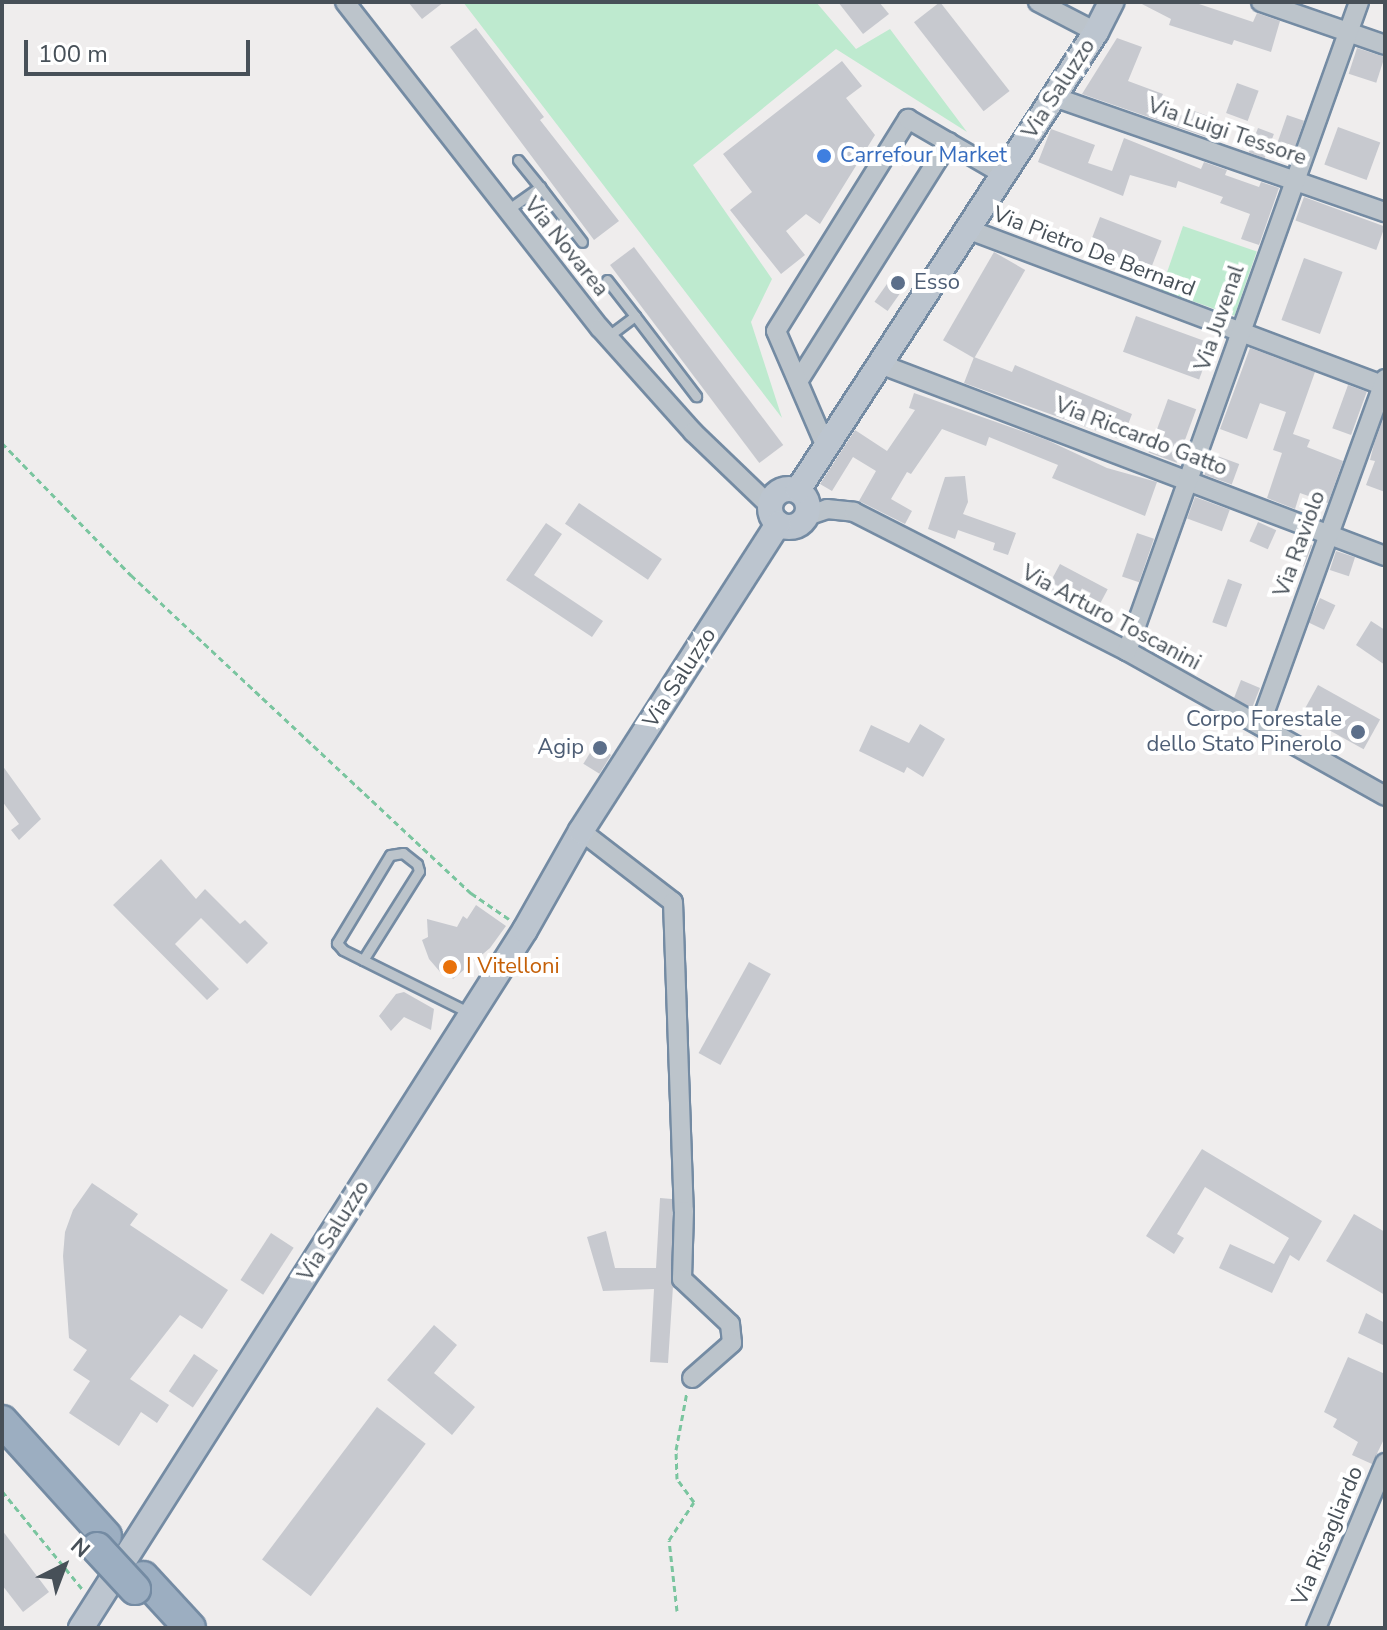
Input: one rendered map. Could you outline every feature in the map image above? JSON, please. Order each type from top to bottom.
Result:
[{"type":"highway","points":[[2,1421],[139,1583],[190,1628]]},
{"type":"highway","points":[[2,1443],[102,1542]]},
{"type":"highway","points":[[139,1583],[170,1628]]},
{"type":"main road","name":"Via Saluzzo","points":[[798,490],[1096,32],[1111,2]]},
{"type":"main road","points":[[780,490],[798,490],[809,506],[807,516],[795,526],[774,515],[780,490]]},
{"type":"main road","name":"Via Saluzzo","points":[[81,1628],[525,930],[581,831],[774,515]]},
{"type":"street","name":"Via Novarea","points":[[345,2],[506,211],[608,336],[693,432],[774,515]]},
{"type":"street","points":[[1038,2],[1096,32]]},
{"type":"street","points":[[1261,2],[1385,45]]},
{"type":"street","name":"Via Juvenal","points":[[1127,651],[1359,2]]},
{"type":"street","name":"Via Luigi Tessore","points":[[1054,97],[1385,212]]},
{"type":"street","points":[[826,447],[776,331],[908,119],[1003,174]]},
{"type":"street","points":[[799,380],[949,142]]},
{"type":"street","name":"Via Pietro De Bernard","points":[[967,229],[1384,384]]},
{"type":"street","name":"Via Riccardo Gatto","points":[[880,364],[1385,556]]},
{"type":"street","name":"Via Raviolo","points":[[1260,725],[1384,384]]},
{"type":"street","name":"Via Arturo Toscanini","points":[[807,516],[827,509],[854,512],[1127,651],[1385,796]]},
{"type":"street","points":[[581,831],[673,902],[684,1211],[682,1279],[730,1324],[732,1343],[692,1378]]},
{"type":"street","name":"Via Risagliardo","points":[[1316,1628],[1385,1463]]},
{"type":"lane","points":[[518,160],[582,242]]},
{"type":"lane","points":[[506,211],[540,187]]},
{"type":"lane","points":[[607,280],[696,396]]},
{"type":"lane","points":[[608,336],[635,316]]},
{"type":"lane","points":[[363,960],[419,871],[417,864],[403,853],[390,855],[337,940],[343,950],[363,960],[472,1014]]},
{"type":"path","points":[[2,443],[131,575],[471,893],[525,930]]},
{"type":"path","points":[[677,1611],[669,1540],[694,1502],[677,1479],[676,1450],[692,1378]]},
{"type":"path","points":[[2,1491],[96,1606]]},
{"type":"green space","points":[[463,2],[816,2],[856,49],[890,29],[967,132],[836,49],[693,165],[772,279],[751,322],[782,418]]},
{"type":"green space","points":[[1183,226],[1257,251],[1235,316],[1161,290]]},
{"type":"building","points":[[408,2],[444,2],[422,19]]},
{"type":"building","points":[[838,2],[879,2],[889,14],[863,34]]},
{"type":"building","points":[[940,2],[1010,91],[984,111],[914,22]]},
{"type":"building","points":[[1138,2],[1193,2],[1253,22],[1257,13],[1280,21],[1271,52],[1234,40],[1232,45],[1169,25],[1171,19]]},
{"type":"building","points":[[476,28],[544,117],[540,120],[619,221],[594,240],[450,47]]},
{"type":"building","points":[[1117,38],[1142,47],[1128,81],[1163,94],[1158,107],[1192,119],[1194,111],[1219,120],[1212,139],[1082,94]]},
{"type":"building","points":[[1357,48],[1385,57],[1376,83],[1349,74]]},
{"type":"building","points":[[842,61],[862,86],[846,98],[875,135],[820,224],[806,214],[786,231],[805,255],[781,274],[730,210],[752,192],[723,154]]},
{"type":"building","points":[[1237,83],[1259,91],[1248,121],[1226,113]]},
{"type":"building","points":[[1287,115],[1304,121],[1294,150],[1277,144]]},
{"type":"building","points":[[1338,127],[1380,142],[1367,180],[1324,165]]},
{"type":"building","points":[[1258,128],[1274,134],[1265,158],[1249,152]]},
{"type":"building","points":[[1051,129],[1095,145],[1088,163],[1112,171],[1124,138],[1201,169],[1204,162],[1227,170],[1225,175],[1259,187],[1261,182],[1279,188],[1259,245],[1241,239],[1250,214],[1220,203],[1223,197],[1178,181],[1176,188],[1130,175],[1123,196],[1038,162]]},
{"type":"building","points":[[1304,197],[1385,226],[1376,250],[1295,220]]},
{"type":"building","points":[[1100,217],[1162,241],[1149,273],[1087,250]]},
{"type":"building","points":[[634,247],[783,445],[759,463],[610,265]]},
{"type":"building","points":[[994,252],[1025,270],[974,358],[943,340]]},
{"type":"building","points":[[1304,258],[1343,272],[1320,334],[1281,320]]},
{"type":"building","points":[[894,274],[907,283],[888,311],[874,302]]},
{"type":"building","points":[[1136,316],[1212,344],[1199,379],[1123,352]]},
{"type":"building","points":[[1250,348],[1315,372],[1293,434],[1310,440],[1307,447],[1343,461],[1328,503],[1300,493],[1295,509],[1267,498],[1282,453],[1273,450],[1286,412],[1260,403],[1247,439],[1220,429]]},
{"type":"building","points":[[974,357],[1012,372],[1015,365],[1132,414],[1122,440],[964,383]]},
{"type":"building","points":[[1348,385],[1367,392],[1351,435],[1332,428]]},
{"type":"building","points":[[914,393],[1047,440],[1107,468],[1157,482],[1145,516],[1052,478],[1058,465],[989,437],[986,446],[942,429],[911,474],[907,472],[891,499],[912,511],[905,524],[859,501],[876,471],[853,457],[832,491],[820,484],[855,430],[887,451],[915,410],[909,408]]},
{"type":"building","points":[[1168,399],[1196,409],[1177,463],[1149,453]]},
{"type":"building","points":[[1385,414],[1385,492],[1366,485],[1375,461],[1370,460],[1374,444]]},
{"type":"building","points":[[1212,454],[1239,464],[1232,485],[1204,475]]},
{"type":"building","points":[[965,476],[968,502],[963,514],[1016,533],[1008,555],[993,550],[995,543],[958,530],[955,539],[928,529],[945,477]]},
{"type":"building","points":[[1195,497],[1230,510],[1222,531],[1187,519]]},
{"type":"building","points":[[579,503],[662,559],[648,580],[565,524]]},
{"type":"building","points":[[1258,522],[1276,530],[1268,549],[1249,541]]},
{"type":"building","points":[[546,523],[562,534],[534,575],[603,621],[592,637],[506,580]]},
{"type":"building","points":[[1137,533],[1154,539],[1139,582],[1122,576]]},
{"type":"building","points":[[1299,540],[1312,545],[1304,566],[1291,561]]},
{"type":"building","points":[[1336,551],[1355,557],[1349,576],[1330,570]]},
{"type":"building","points":[[1060,564],[1108,589],[1094,615],[1046,590]]},
{"type":"building","points":[[1228,579],[1242,584],[1226,627],[1212,622]]},
{"type":"building","points":[[1320,598],[1335,605],[1324,630],[1309,622]]},
{"type":"building","points":[[1371,621],[1385,630],[1385,665],[1356,645]]},
{"type":"building","points":[[1241,680],[1260,688],[1252,708],[1234,698]]},
{"type":"building","points":[[1318,685],[1380,719],[1364,749],[1302,715]]},
{"type":"building","points":[[920,724],[945,739],[923,777],[907,767],[904,773],[859,751],[871,725],[909,743]]},
{"type":"building","points":[[595,745],[611,755],[599,774],[583,764]]},
{"type":"building","points":[[2,765],[41,819],[19,840],[11,830],[19,824],[2,801]]},
{"type":"building","points":[[161,859],[196,899],[205,889],[240,924],[245,920],[268,943],[247,964],[201,918],[175,944],[219,989],[207,1000],[113,905]]},
{"type":"building","points":[[476,905],[506,926],[490,948],[453,979],[446,969],[441,973],[429,959],[422,940],[428,937],[427,919],[457,927],[463,916],[467,919]]},
{"type":"building","points":[[749,962],[771,974],[720,1065],[699,1053]]},
{"type":"building","points":[[404,992],[434,1009],[431,1030],[404,1017],[391,1031],[379,1016],[396,994]]},
{"type":"building","points":[[1202,1149],[1322,1221],[1299,1261],[1290,1255],[1272,1293],[1219,1268],[1230,1244],[1274,1264],[1289,1238],[1205,1187],[1177,1234],[1184,1238],[1174,1254],[1146,1236]]},
{"type":"building","points":[[92,1183],[138,1214],[130,1225],[228,1290],[202,1329],[180,1315],[130,1379],[169,1405],[157,1423],[141,1412],[119,1446],[69,1413],[90,1381],[73,1370],[87,1350],[69,1338],[63,1256],[65,1232],[73,1210]]},
{"type":"building","points":[[660,1198],[672,1199],[673,1286],[668,1363],[650,1362],[654,1289],[603,1291],[587,1237],[606,1231],[615,1268],[656,1268]]},
{"type":"building","points":[[1354,1214],[1385,1232],[1385,1295],[1326,1261]]},
{"type":"building","points":[[271,1233],[294,1248],[263,1295],[241,1280]]},
{"type":"building","points":[[1366,1313],[1385,1323],[1385,1346],[1358,1333]]},
{"type":"building","points":[[434,1325],[457,1345],[434,1373],[475,1407],[452,1435],[387,1380]]},
{"type":"building","points":[[194,1354],[218,1370],[193,1408],[169,1391]]},
{"type":"building","points":[[1348,1357],[1385,1374],[1385,1437],[1372,1464],[1352,1455],[1358,1442],[1333,1427],[1337,1419],[1324,1412]]},
{"type":"building","points":[[377,1407],[426,1444],[311,1596],[262,1560]]},
{"type":"building","points":[[2,1530],[49,1592],[23,1612],[2,1585]]},
{"type":"place","name":"Carrefour Market","points":[[824,156]]},
{"type":"place","name":"Esso","points":[[898,283]]},
{"type":"place","name":"Corpo Forestale dello Stato Pinerolo","points":[[1358,732]]},
{"type":"place","name":"Agip","points":[[600,748]]},
{"type":"place","name":"I Vitelloni","points":[[450,967]]}]
